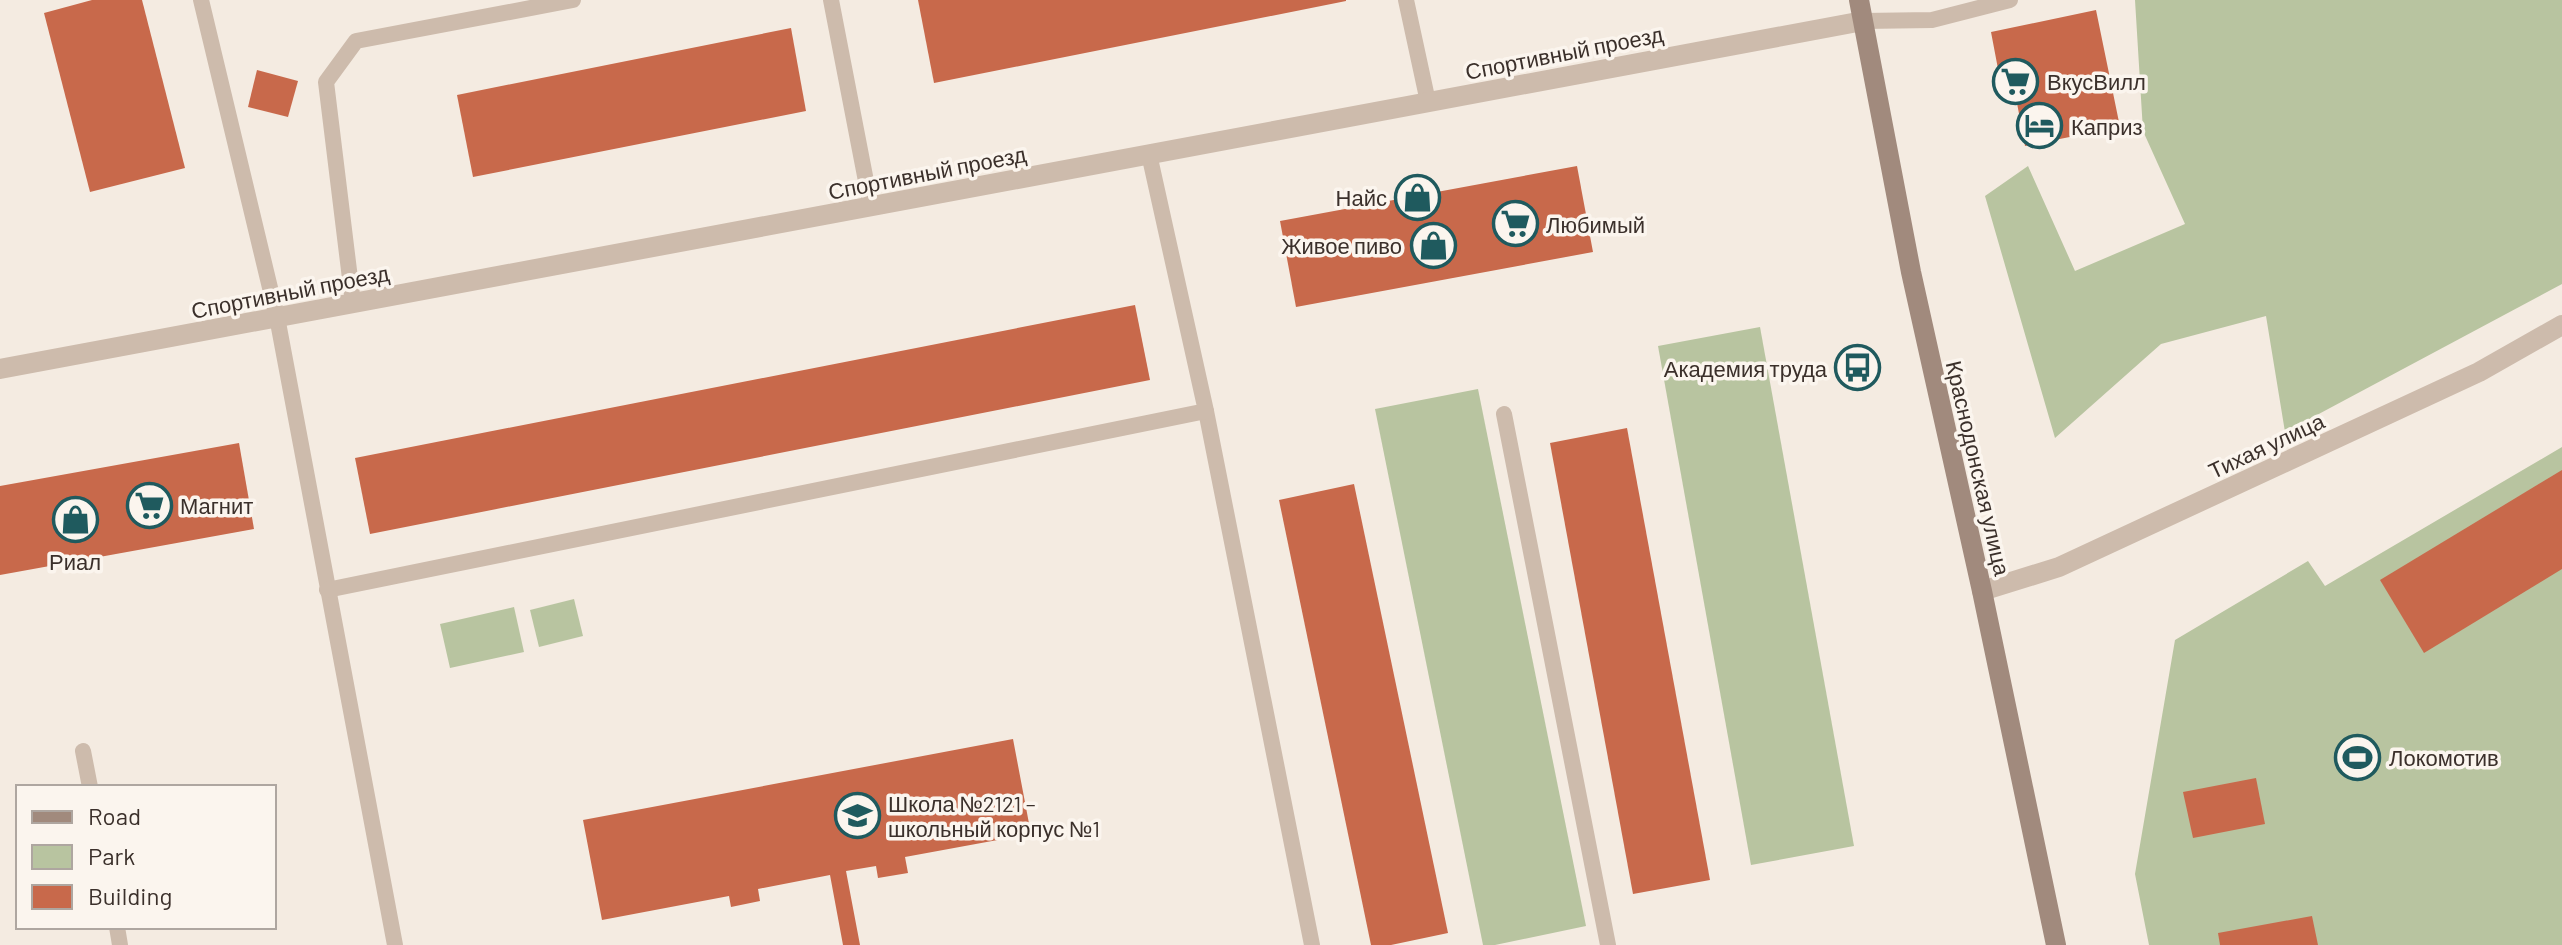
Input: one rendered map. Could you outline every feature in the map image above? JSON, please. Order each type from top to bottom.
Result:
[{"type":"main road","name":"Краснодонская улица","points":[[1859,0],[1914,285],[2056,945]]},
{"type":"street","name":"Спортивный проезд","points":[[0,369],[1863,21]]},
{"type":"street","name":"Тихая улица","points":[[1982,591],[2073,560],[2479,372],[2562,325]]},
{"type":"lane","points":[[201,0],[277,317],[395,945]]},
{"type":"lane","points":[[353,303],[326,82],[356,41],[573,0]]},
{"type":"lane","points":[[831,0],[871,207]]},
{"type":"lane","points":[[1406,0],[1428,102]]},
{"type":"lane","points":[[1863,21],[1932,20],[2010,0]]},
{"type":"lane","points":[[1149,154],[1206,411],[1312,945]]},
{"type":"lane","points":[[327,590],[1206,411]]},
{"type":"lane","points":[[1504,414],[1608,945]]},
{"type":"lane","points":[[83,751],[90,785]]},
{"type":"green space","points":[[2135,0],[2562,0],[2562,284],[2285,432],[2266,316],[2161,344],[2055,438],[1985,196],[2028,166],[2075,271],[2185,224],[2143,131]]},
{"type":"green space","points":[[1760,327],[1854,846],[1751,865],[1658,346]]},
{"type":"green space","points":[[1478,389],[1586,926],[1495,945],[1483,945],[1375,409]]},
{"type":"green space","name":"Локомотив","points":[[2562,447],[2562,945],[2149,945],[2135,874],[2175,640],[2308,561],[2325,586]]},
{"type":"green space","points":[[574,599],[583,636],[539,647],[530,610]]},
{"type":"green space","points":[[514,607],[524,652],[450,668],[440,624]]},
{"type":"building","points":[[92,0],[142,0],[185,168],[90,192],[44,13]]},
{"type":"building","points":[[918,0],[1346,0],[1346,1],[934,83]]},
{"type":"building","points":[[2096,10],[2120,127],[2025,146],[2014,87],[2002,90],[1991,32]]},
{"type":"building","points":[[791,28],[806,111],[473,177],[457,95]]},
{"type":"building","points":[[257,70],[298,81],[288,117],[248,107]]},
{"type":"building","points":[[1577,166],[1593,252],[1296,307],[1280,221]]},
{"type":"building","points":[[1135,305],[1150,380],[370,534],[355,458]]},
{"type":"building","points":[[1627,428],[1710,880],[1633,894],[1550,443]]},
{"type":"building","points":[[239,443],[254,529],[0,575],[0,486]]},
{"type":"building","points":[[2562,470],[2562,569],[2424,653],[2380,580]]},
{"type":"building","points":[[1354,484],[1448,933],[1391,945],[1371,945],[1279,500]]},
{"type":"building","points":[[1013,739],[1031,834],[905,857],[908,873],[878,878],[876,866],[846,871],[860,945],[843,945],[830,875],[758,889],[760,901],[731,907],[729,896],[602,920],[583,820]]},
{"type":"building","points":[[2256,778],[2265,824],[2193,838],[2183,792]]},
{"type":"building","points":[[2312,916],[2318,945],[2220,945],[2218,933]]},
{"type":"place","name":"ВкусВилл","points":[[2016,81]]},
{"type":"place","name":"Каприз","points":[[2040,126]]},
{"type":"place","name":"Найс","points":[[1418,197]]},
{"type":"place","name":"Любимый","points":[[1515,224]]},
{"type":"place","name":"Живое пиво","points":[[1433,245]]},
{"type":"place","name":"Академия труда","points":[[1858,368]]},
{"type":"place","name":"Магнит","points":[[149,505]]},
{"type":"place","name":"Риал","points":[[75,520]]},
{"type":"place","name":"Локомотив","points":[[2358,757]]},
{"type":"place","name":"Школа №2121 – школьный корпус №1","points":[[857,816]]}]
